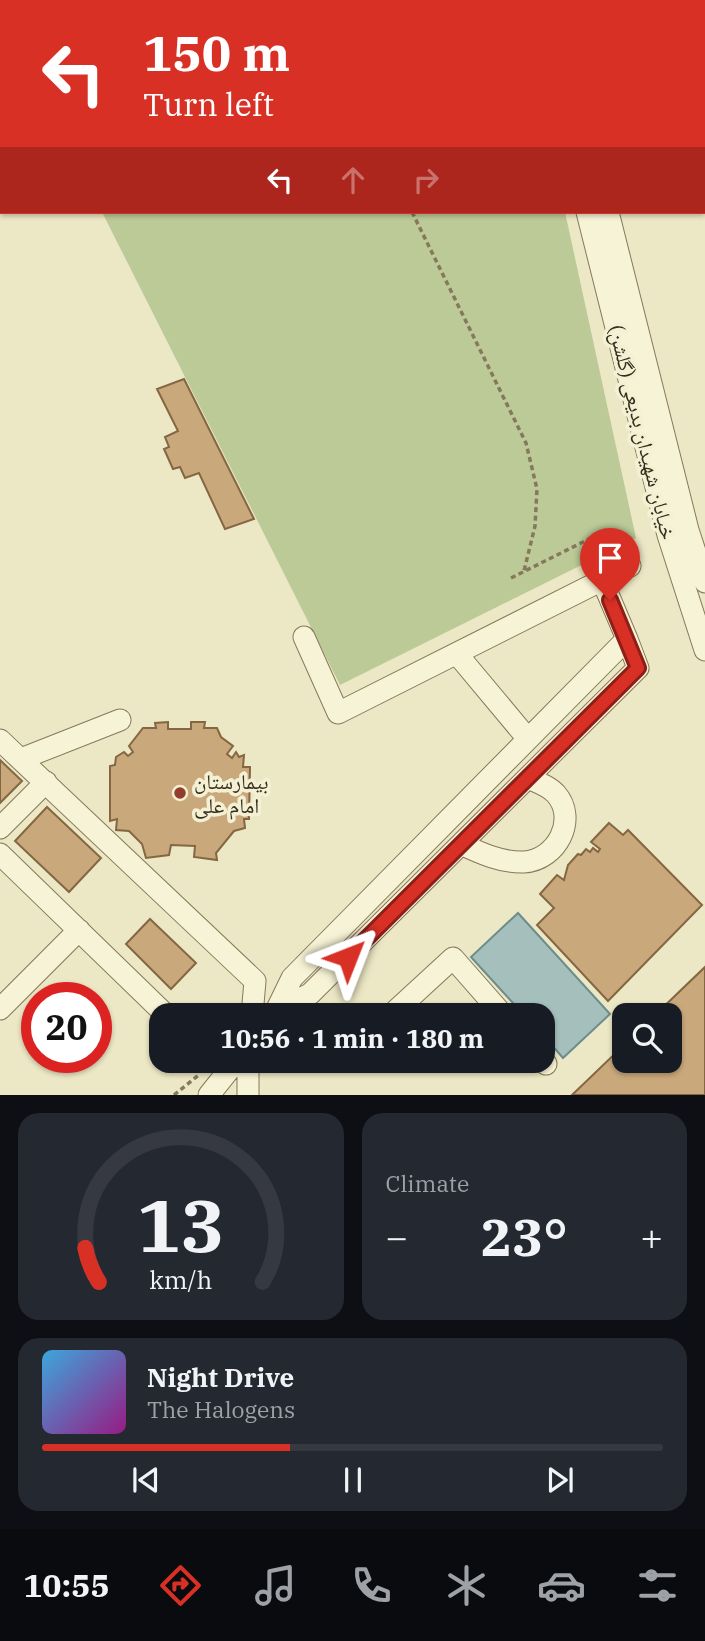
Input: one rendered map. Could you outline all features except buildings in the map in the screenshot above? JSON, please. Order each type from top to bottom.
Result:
[{"type":"street","name":"خیابان شهیدان بدیعی (گلشن)","points":[[588,214],[668,535],[705,650]]},
{"type":"street","name":"خیابان شهیدان بدیعی (گلشن)","points":[[609,214],[697,527],[705,582]]},
{"type":"street","points":[[304,637],[338,713],[626,568]]},
{"type":"street","points":[[295,1003],[310,994],[638,668],[602,580]]},
{"type":"street","points":[[282,1003],[292,978],[627,639]]},
{"type":"street","points":[[457,654],[528,739]]},
{"type":"street","points":[[21,759],[120,719]]},
{"type":"street","points":[[0,740],[255,981],[253,1003]]},
{"type":"street","points":[[461,844],[500,859],[527,862],[541,857],[555,846],[565,829],[567,814],[554,791],[528,778]]},
{"type":"street","points":[[0,828],[46,782]]},
{"type":"street","points":[[0,854],[154,1003]]},
{"type":"street","points":[[0,1009],[79,930]]},
{"type":"street","points":[[404,1003],[453,958],[492,1003]]},
{"type":"street","points":[[209,1095],[226,1073]]},
{"type":"street","points":[[248,1073],[248,1095]]},
{"type":"path","points":[[413,214],[526,443],[537,489],[535,526],[524,571]]},
{"type":"path","points":[[511,578],[603,532],[626,568]]},
{"type":"green space","points":[[103,214],[565,214],[636,538],[340,685]]},
{"type":"water","points":[[518,913],[610,1014],[563,1058],[555,1049],[555,1003],[513,1003],[471,957]]},
{"type":"place","name":"بیمارستان امام علی","points":[[180,793]]},
{"type":"route","points":[[348,957],[638,668],[610,600]]}]
